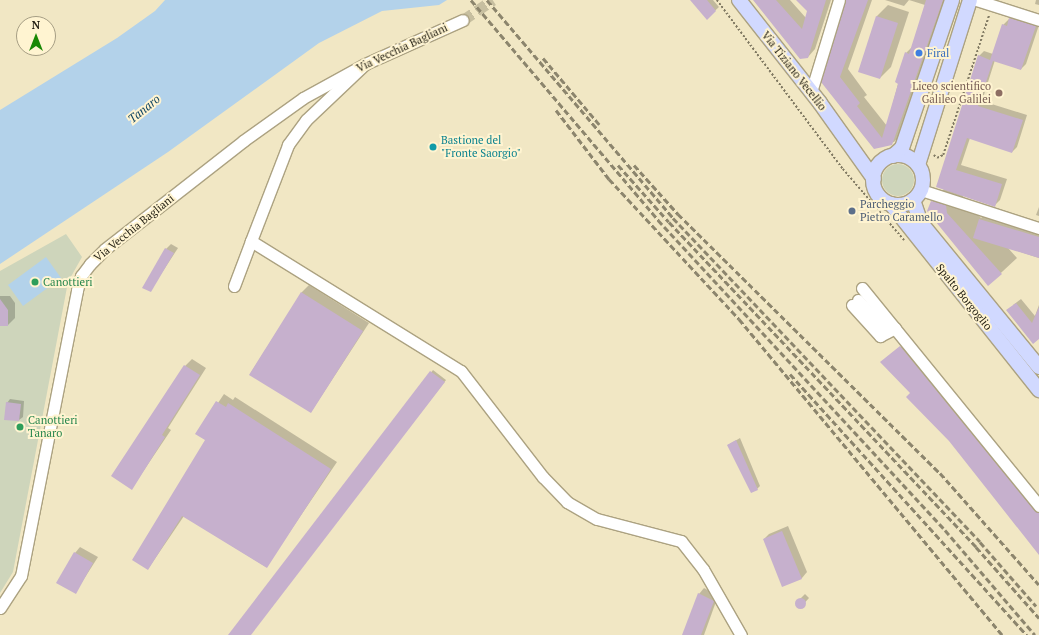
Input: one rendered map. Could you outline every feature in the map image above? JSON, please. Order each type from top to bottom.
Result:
[{"type":"main road","name":"Via Tiziano Vecellio","points":[[739,0],[848,142]]},
{"type":"main road","points":[[874,179],[878,166],[902,148],[952,0]]},
{"type":"main road","name":"Spalto Borgoglio","points":[[970,0],[918,165],[923,177],[917,195],[920,223],[1039,367]]},
{"type":"main road","points":[[848,142],[868,160],[907,157],[918,165]]},
{"type":"main road","name":"Spalto Borgoglio","points":[[848,142],[874,179],[880,197],[891,204],[1039,390]]},
{"type":"main road","points":[[891,204],[906,203],[917,195]]},
{"type":"street","points":[[811,92],[838,0]]},
{"type":"street","points":[[976,0],[997,3],[1039,20]]},
{"type":"street","name":"Via Vecchia Bagliani","points":[[0,608],[21,576],[81,276],[105,249],[243,141],[303,98],[365,64],[463,20]]},
{"type":"street","points":[[234,286],[288,145],[306,120],[365,64]]},
{"type":"street","points":[[917,195],[1039,228]]},
{"type":"street","points":[[251,241],[461,371],[543,477],[566,502],[605,522],[681,540],[703,569],[741,635]]},
{"type":"street","points":[[862,288],[891,330],[1039,506]]},
{"type":"street","points":[[855,302],[891,330]]},
{"type":"path","points":[[717,0],[843,169],[905,242]]},
{"type":"path","points":[[932,154],[938,158],[943,155],[997,3]]},
{"type":"green space","points":[[898,164],[904,165],[911,171],[914,180],[913,186],[907,193],[898,196],[892,195],[885,189],[882,180],[883,174],[889,167]]},
{"type":"green space","name":"Canottieri Tanaro","points":[[66,234],[82,257],[68,282],[13,572],[0,593],[0,271]]},
{"type":"water","name":"Tanaro","points":[[165,0],[447,0],[439,5],[382,11],[319,43],[168,152],[0,264],[0,110],[117,38],[155,11]]},
{"type":"water","name":"Canottieri","points":[[46,257],[61,278],[23,306],[8,285]]},
{"type":"building","points":[[690,0],[707,0],[716,11],[707,20]]},
{"type":"building","points":[[753,0],[776,0],[802,29],[807,11],[796,0],[826,0],[808,58],[800,59]]},
{"type":"building","points":[[846,0],[868,0],[840,77],[860,103],[857,106],[882,138],[898,84],[895,82],[905,52],[909,54],[926,0],[943,0],[892,145],[874,149],[821,82]]},
{"type":"building","points":[[876,16],[898,23],[880,79],[858,72]]},
{"type":"building","points":[[1009,18],[1036,26],[1021,70],[993,61],[978,106],[1023,120],[1012,153],[967,138],[956,170],[1002,184],[995,207],[936,187],[978,55],[990,60],[1002,24],[1007,26]]},
{"type":"building","points":[[931,201],[946,205],[947,213],[1002,274],[988,286],[927,211]]},
{"type":"building","points":[[979,219],[1039,237],[1039,258],[973,238]]},
{"type":"building","points":[[165,248],[174,253],[151,292],[142,288]]},
{"type":"building","points":[[301,292],[363,331],[311,413],[249,375]]},
{"type":"building","points":[[0,299],[8,310],[8,326],[0,326]]},
{"type":"building","points":[[1016,303],[1032,323],[1039,307],[1039,339],[1033,344],[1006,310]]},
{"type":"building","points":[[900,346],[1034,510],[1039,513],[1039,555],[949,441],[906,397],[910,393],[880,362]]},
{"type":"building","points":[[184,365],[200,375],[162,435],[165,437],[132,490],[111,476]]},
{"type":"building","points":[[430,371],[445,382],[251,635],[228,635]]},
{"type":"building","points":[[216,401],[226,407],[228,403],[331,469],[267,568],[182,516],[148,570],[132,560],[205,440],[195,434]]},
{"type":"building","points":[[6,402],[21,404],[19,421],[4,420]]},
{"type":"building","points":[[736,440],[758,490],[751,493],[727,445]]},
{"type":"building","points":[[782,531],[802,579],[782,587],[763,539]]},
{"type":"building","points":[[74,552],[93,563],[76,594],[56,583]]},
{"type":"building","points":[[698,593],[714,601],[701,635],[682,635]]},
{"type":"building","points":[[800,597],[804,599],[806,603],[804,607],[800,609],[796,607],[794,603],[796,599]]},
{"type":"tunnel","points":[[463,20],[493,0]]},
{"type":"railway","points":[[471,0],[658,220],[945,530],[1035,635]]},
{"type":"railway","points":[[487,0],[673,218],[980,542],[1036,606]]},
{"type":"railway","points":[[543,58],[599,124]]},
{"type":"railway","points":[[556,110],[609,179],[739,319],[1002,635]]},
{"type":"railway","points":[[618,165],[669,222],[976,547],[1039,618]]},
{"type":"railway","points":[[634,165],[678,214],[940,473],[1039,585]]},
{"type":"railway","points":[[790,374],[1027,635]]},
{"type":"place","name":"Firal","points":[[919,53]]},
{"type":"place","name":"Liceo scientifico Galileo Galilei","points":[[999,93]]},
{"type":"place","name":"Bastione del \"Fronte Saorgio\"","points":[[433,147]]},
{"type":"place","name":"Parcheggio Pietro Caramello","points":[[852,211]]},
{"type":"place","name":"Canottieri","points":[[35,282]]},
{"type":"place","name":"Canottieri Tanaro","points":[[20,427]]}]
